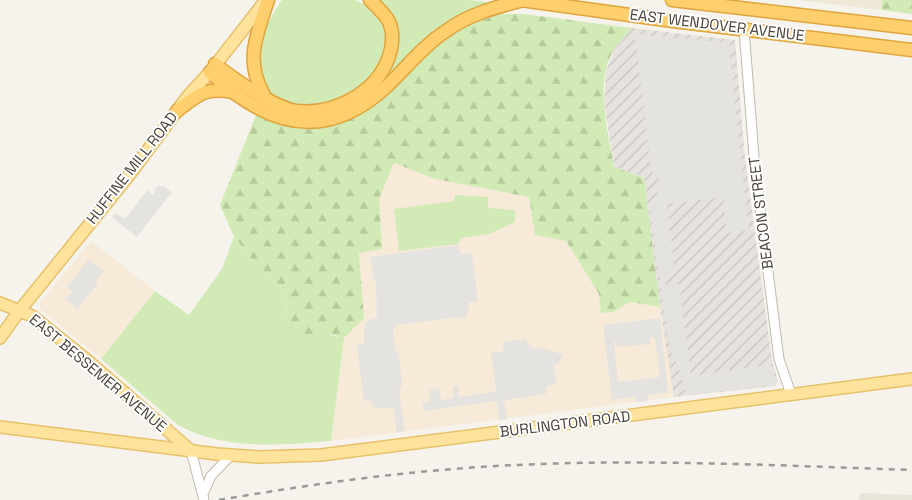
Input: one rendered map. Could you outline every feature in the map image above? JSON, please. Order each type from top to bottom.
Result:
[{"type":"highway","points":[[265,98],[256,82],[252,65],[254,48],[267,0]]},
{"type":"highway","points":[[212,68],[226,73],[285,109],[298,112],[313,111],[345,103],[371,85],[388,62],[393,37],[388,20],[370,0]]},
{"type":"highway","points":[[212,68],[233,92],[244,101],[263,111],[285,119],[318,121],[336,118],[350,113],[365,104],[386,87],[444,32],[464,19],[522,0]]},
{"type":"highway","name":"EAST WENDOVER AVENUE","points":[[522,0],[912,50]]},
{"type":"highway","name":"EAST WENDOVER AVENUE","points":[[672,0],[912,28]]},
{"type":"highway","points":[[177,111],[207,90],[233,92]]},
{"type":"main road","name":"HUFFINE MILL ROAD","points":[[0,338],[20,310],[130,174],[177,111],[267,0]]},
{"type":"main road","name":"EAST BESSEMER AVENUE","points":[[0,302],[32,316],[87,360],[190,451]]},
{"type":"main road","name":"BURLINGTON ROAD","points":[[0,427],[259,458],[321,455],[912,379]]},
{"type":"street","name":"BEACON STREET","points":[[744,29],[755,169],[779,359],[791,394]]},
{"type":"street","points":[[190,451],[203,497]]},
{"type":"street","points":[[203,497],[212,476],[231,455]]},
{"type":"shaded area","points":[[797,0],[882,0],[881,10]]},
{"type":"shaded area","points":[[632,28],[735,40],[745,158],[772,360],[778,381],[775,386],[674,397],[660,307],[644,178],[614,167],[604,102],[606,71],[614,49]]},
{"type":"shaded area","points":[[635,34],[729,43],[749,230],[727,233],[723,197],[667,204],[675,272],[664,274],[666,285],[679,284],[691,376],[771,365],[776,381],[774,385],[686,395],[667,333],[650,206],[660,188],[659,179],[651,170]]},
{"type":"shaded area","points":[[394,163],[435,179],[529,197],[535,235],[566,241],[599,294],[601,313],[613,312],[630,302],[660,307],[674,397],[331,441],[344,338],[364,318],[359,252],[382,249],[379,199]]},
{"type":"shaded area","points":[[157,186],[164,186],[172,192],[137,237],[112,217],[115,213],[126,218],[147,190],[153,195]]},
{"type":"shaded area","points":[[91,241],[155,291],[101,359],[40,309],[40,303]]},
{"type":"shaded area","points":[[459,245],[460,254],[472,253],[478,302],[470,302],[468,304],[469,309],[465,318],[459,317],[398,325],[393,329],[395,349],[399,355],[402,384],[399,391],[405,431],[397,432],[393,408],[377,408],[373,406],[371,400],[364,401],[357,344],[364,343],[364,327],[368,320],[377,316],[376,281],[373,278],[370,257]]},
{"type":"shaded area","points":[[88,260],[104,271],[96,280],[98,283],[79,307],[79,310],[64,298],[71,295],[72,291],[67,287]]},
{"type":"shaded area","points":[[660,318],[668,393],[648,395],[647,401],[636,402],[633,397],[612,400],[603,325]],"holes":[[[650,337],[655,338],[660,377],[618,382],[614,341],[617,342],[617,347],[650,344]]]},
{"type":"shaded area","points":[[527,339],[527,343],[532,348],[546,349],[563,355],[559,363],[554,365],[556,384],[547,386],[546,394],[505,400],[507,419],[499,420],[497,403],[495,401],[424,411],[422,403],[429,402],[429,390],[439,388],[441,399],[443,400],[454,398],[453,386],[458,386],[459,396],[461,397],[495,392],[491,352],[502,352],[504,348],[503,342]]},
{"type":"shaded area","points":[[860,493],[912,495],[912,500],[859,500]]},
{"type":"green space","points":[[282,0],[355,0],[373,12],[384,26],[387,45],[384,55],[370,77],[354,91],[344,96],[318,103],[304,104],[291,102],[279,98],[269,91],[262,81],[259,71],[259,49],[266,28]]},
{"type":"green space","points":[[378,0],[468,0],[487,2],[486,6],[457,18],[432,35],[387,78],[385,76],[397,53],[399,36],[392,20]]},
{"type":"green space","points":[[882,0],[912,0],[912,14],[881,10]]},
{"type":"green space","points":[[498,14],[523,14],[632,28],[614,49],[608,62],[605,76],[604,107],[614,167],[644,178],[660,307],[630,302],[613,312],[601,313],[599,294],[566,241],[535,235],[529,197],[435,179],[394,163],[379,199],[382,249],[359,253],[364,318],[344,338],[331,334],[315,344],[293,334],[287,325],[286,292],[267,277],[234,237],[220,205],[256,115],[272,122],[305,128],[322,127],[343,122],[378,102],[439,44],[456,31],[471,23]]},
{"type":"green space","points":[[455,195],[488,197],[488,208],[515,210],[515,222],[489,234],[461,238],[458,244],[399,251],[394,209],[454,201]]},
{"type":"green space","points":[[234,237],[267,277],[286,292],[287,325],[344,338],[331,441],[273,445],[234,443],[196,433],[178,425],[101,359],[155,291],[189,315],[222,269]]},
{"type":"railway","points":[[219,500],[373,477],[466,468],[522,465],[633,462],[912,470]]}]
